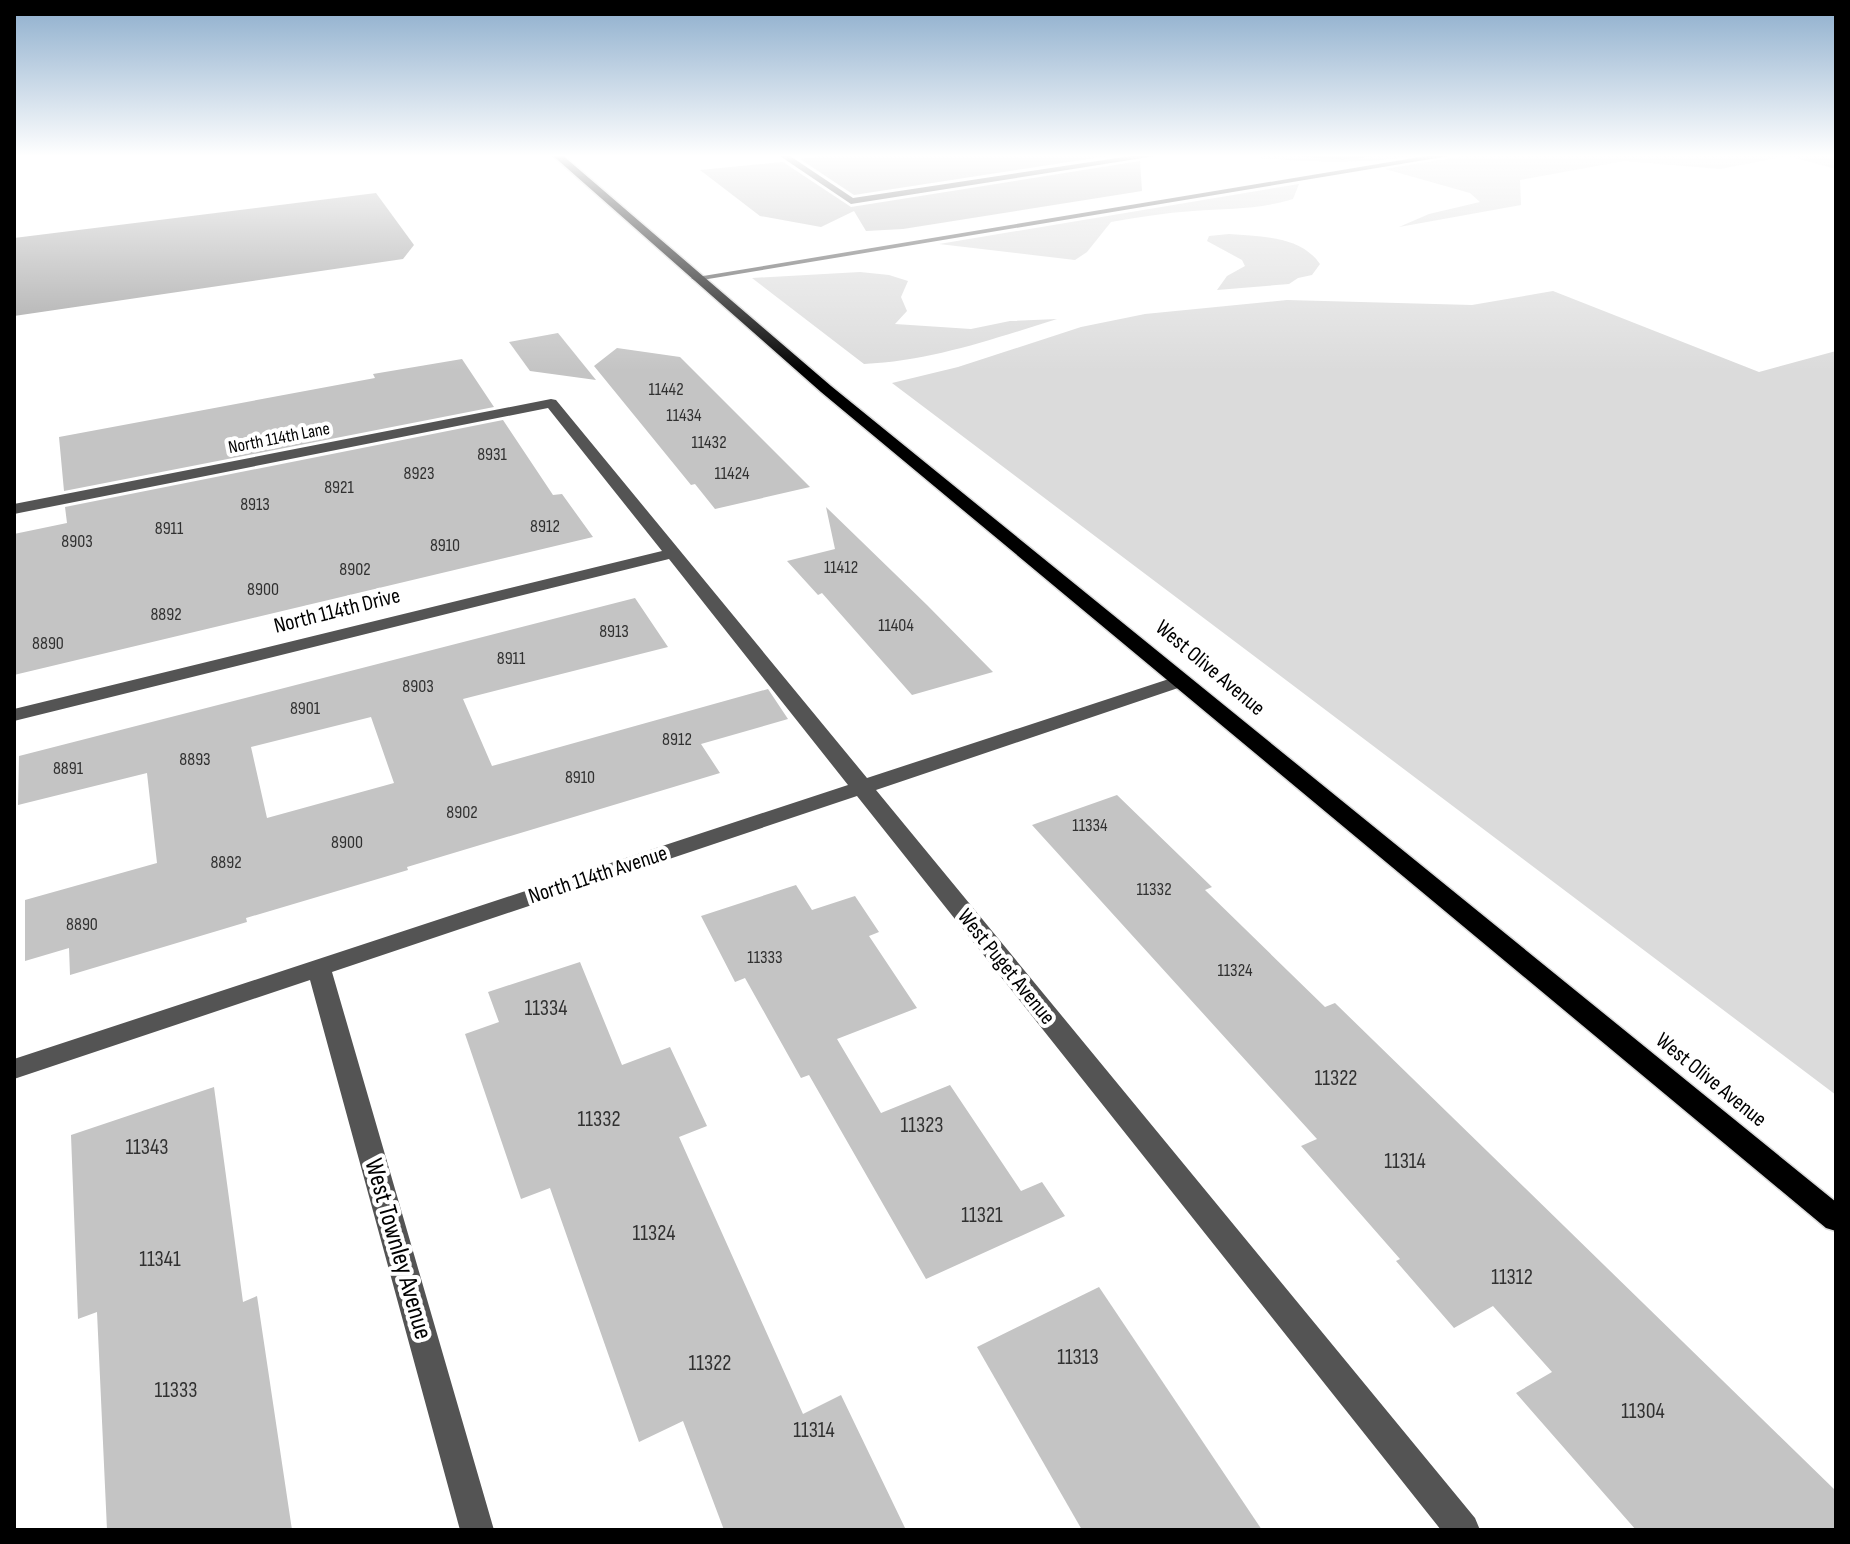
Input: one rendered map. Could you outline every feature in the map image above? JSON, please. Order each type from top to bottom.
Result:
[{"type":"main road","name":"West Olive Avenue","points":[[637,226],[826,389],[1836,1219]]},
{"type":"street","points":[[696,278],[1015,226]]},
{"type":"street","name":"North 114th Lane","points":[[14,509],[551,403]]},
{"type":"street","name":"West Puget Avenue","points":[[551,403],[1463,1530]]},
{"type":"street","name":"North 114th Drive","points":[[14,715],[671,554]]},
{"type":"street","name":"North 114th Avenue","points":[[14,1069],[1181,681]]},
{"type":"street","name":"West Townley Avenue","points":[[319,968],[477,1530]]},
{"type":"shaded area","points":[[110,226],[400,226],[414,245],[403,259],[14,316],[14,238]]},
{"type":"shaded area","points":[[1047,226],[1108,226],[1087,252],[1075,260],[939,244]]},
{"type":"shaded area","points":[[1229,234],[1279,239],[1302,248],[1320,264],[1312,275],[1289,284],[1217,290],[1227,276],[1245,266],[1242,260],[1207,241],[1209,236]]},
{"type":"shaded area","points":[[860,272],[908,281],[901,297],[907,311],[895,324],[971,329],[1010,321],[1057,319],[938,354],[864,364],[752,278]]},
{"type":"shaded area","points":[[1553,291],[1759,372],[1836,351],[1836,1095],[892,383],[958,367],[1081,327],[1145,314],[1287,300],[1472,305]]},
{"type":"building","points":[[863,226],[922,226],[903,229],[866,231]]},
{"type":"building","points":[[558,333],[596,380],[530,371],[509,342]]},
{"type":"building","points":[[617,348],[680,357],[810,487],[715,509],[695,484],[691,485],[594,366]]},
{"type":"building","points":[[462,359],[494,407],[64,491],[59,437]]},
{"type":"building","points":[[503,420],[553,495],[562,494],[593,537],[14,675],[14,534],[67,523],[65,507]]},
{"type":"building","points":[[826,507],[993,672],[912,695],[822,593],[818,595],[787,561],[835,549]]},
{"type":"building","points":[[635,598],[668,647],[463,699],[492,766],[768,689],[788,719],[701,744],[720,773],[407,867],[408,870],[246,918],[247,922],[70,975],[69,948],[25,961],[25,900],[157,863],[147,773],[18,805],[19,756]],"holes":[[[371,717],[394,783],[267,818],[251,747]]]},
{"type":"building","points":[[1117,795],[1212,887],[1205,890],[1325,1007],[1335,1003],[1836,1491],[1836,1530],[1636,1530],[1516,1393],[1552,1372],[1493,1306],[1454,1328],[1396,1261],[1400,1259],[1301,1146],[1317,1139],[1032,825]]},
{"type":"building","points":[[796,885],[812,910],[855,896],[879,932],[869,936],[917,1008],[837,1039],[881,1113],[950,1085],[1021,1191],[1042,1182],[1065,1216],[926,1279],[809,1075],[801,1078],[745,978],[735,982],[701,916]]},
{"type":"building","points":[[580,962],[622,1065],[670,1047],[707,1126],[679,1137],[803,1414],[841,1395],[906,1530],[724,1530],[683,1421],[639,1442],[550,1188],[521,1199],[465,1034],[499,1022],[488,992]]},
{"type":"building","points":[[214,1087],[243,1302],[257,1296],[292,1530],[107,1530],[97,1312],[78,1319],[71,1135]]},
{"type":"building","points":[[1099,1287],[1262,1530],[1082,1530],[977,1347]]}]
